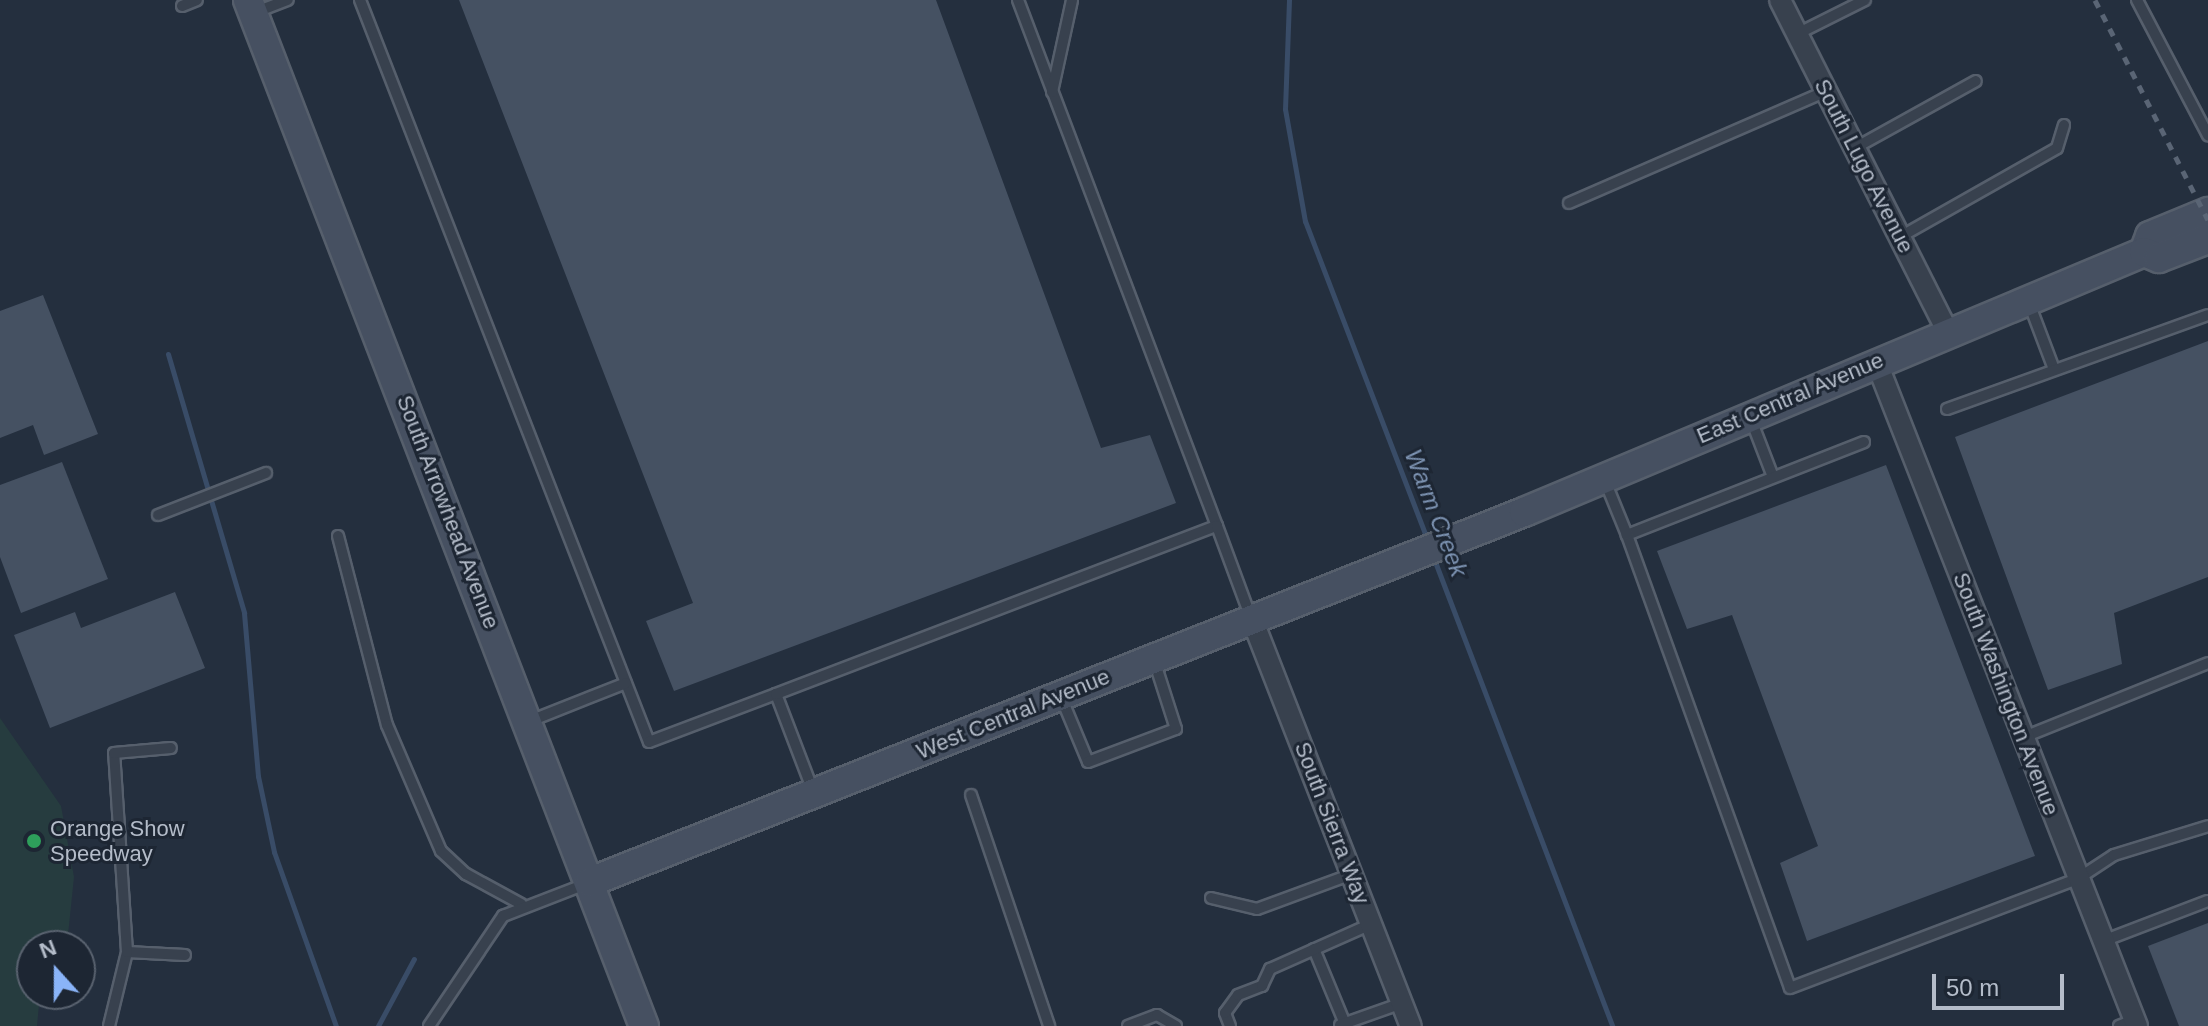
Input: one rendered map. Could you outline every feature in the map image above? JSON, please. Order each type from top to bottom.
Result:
[{"type":"street","name":"South Lugo Avenue","points":[[1780,0],[1947,331]]},
{"type":"street","name":"South Arrowhead Avenue","points":[[250,7],[530,721],[644,1026]]},
{"type":"street","name":"East Central Avenue","points":[[2144,252],[2150,236],[2208,212]]},
{"type":"street","name":"East Central Avenue","points":[[1436,547],[1947,331],[2144,252],[2159,258],[2208,239]]},
{"type":"street","name":"South Washington Avenue","points":[[1876,361],[2079,878],[2130,1024]]},
{"type":"street","name":"West Central Avenue","points":[[590,882],[1436,547]]},
{"type":"street","name":"South Sierra Way","points":[[1252,619],[1411,1026]]},
{"type":"lane","points":[[182,6],[197,0]]},
{"type":"lane","points":[[250,7],[288,0]]},
{"type":"lane","points":[[360,0],[649,742],[1217,526]]},
{"type":"lane","points":[[1018,0],[1252,619]]},
{"type":"lane","points":[[1052,93],[1072,0]]},
{"type":"lane","points":[[1797,34],[1865,0]]},
{"type":"lane","points":[[2137,0],[2208,135]]},
{"type":"lane","points":[[1855,148],[1976,81]]},
{"type":"lane","points":[[1569,203],[1826,91]]},
{"type":"lane","points":[[1900,237],[2057,148],[2064,125]]},
{"type":"lane","points":[[2028,299],[2054,369]]},
{"type":"lane","points":[[1947,409],[2208,315]]},
{"type":"lane","points":[[1750,415],[1773,477]]},
{"type":"lane","points":[[1627,535],[1864,442]]},
{"type":"lane","points":[[158,515],[266,473]]},
{"type":"lane","points":[[1604,478],[1790,988],[2079,878],[2114,855],[2208,826]]},
{"type":"lane","points":[[338,536],[387,725],[441,851],[466,874],[521,904]]},
{"type":"lane","points":[[1061,695],[1088,762],[1176,729],[1153,659]]},
{"type":"lane","points":[[2024,737],[2208,663]]},
{"type":"lane","points":[[530,721],[626,683]]},
{"type":"lane","points":[[776,694],[814,793]]},
{"type":"lane","points":[[109,1026],[127,952],[114,753],[171,748]]},
{"type":"lane","points":[[971,795],[1049,1026]]},
{"type":"lane","points":[[1211,898],[1257,909],[1352,874]]},
{"type":"lane","points":[[429,1026],[474,952],[521,904],[590,882]]},
{"type":"lane","points":[[2103,941],[2208,901]]},
{"type":"lane","points":[[1230,1026],[1225,1013],[1238,995],[1262,986],[1270,969],[1371,924]]},
{"type":"lane","points":[[1314,949],[1342,1025],[1402,1003]]},
{"type":"lane","points":[[127,952],[185,955]]},
{"type":"lane","points":[[1128,1026],[1157,1015],[1176,1026]]},
{"type":"green space","name":"Orange Show Speedway","points":[[0,718],[61,806],[74,877],[69,930],[16,930],[16,1010],[38,1010],[37,1026],[0,1026]]},
{"type":"building","points":[[459,0],[936,0],[1101,448],[1150,435],[1176,503],[674,691],[646,621],[693,603]]},
{"type":"building","points":[[43,295],[98,434],[44,455],[33,425],[0,438],[0,311]]},
{"type":"building","points":[[2208,341],[2208,577],[2114,613],[2122,664],[2048,690],[1955,437]]},
{"type":"building","points":[[62,462],[108,579],[21,613],[0,557],[0,485]]},
{"type":"building","points":[[1886,465],[2035,856],[1807,941],[1780,863],[1818,846],[1732,615],[1687,629],[1657,551]]},
{"type":"building","points":[[175,592],[205,668],[50,728],[14,635],[75,612],[81,628]]},
{"type":"building","points":[[2208,923],[2208,1026],[2179,1026],[2148,946]]},
{"type":"waterway","name":"Warm Creek","points":[[1289,0],[1285,109],[1305,221],[1428,542]]},
{"type":"waterway","points":[[168,354],[244,613],[258,776],[274,852],[336,1026]]},
{"type":"waterway","name":"Warm Creek","points":[[1434,559],[1612,1026]]},
{"type":"waterway","points":[[378,1026],[414,959]]},
{"type":"railway","points":[[2095,0],[2208,220]]},
{"type":"place","name":"Orange Show Speedway","points":[[34,841]]}]
